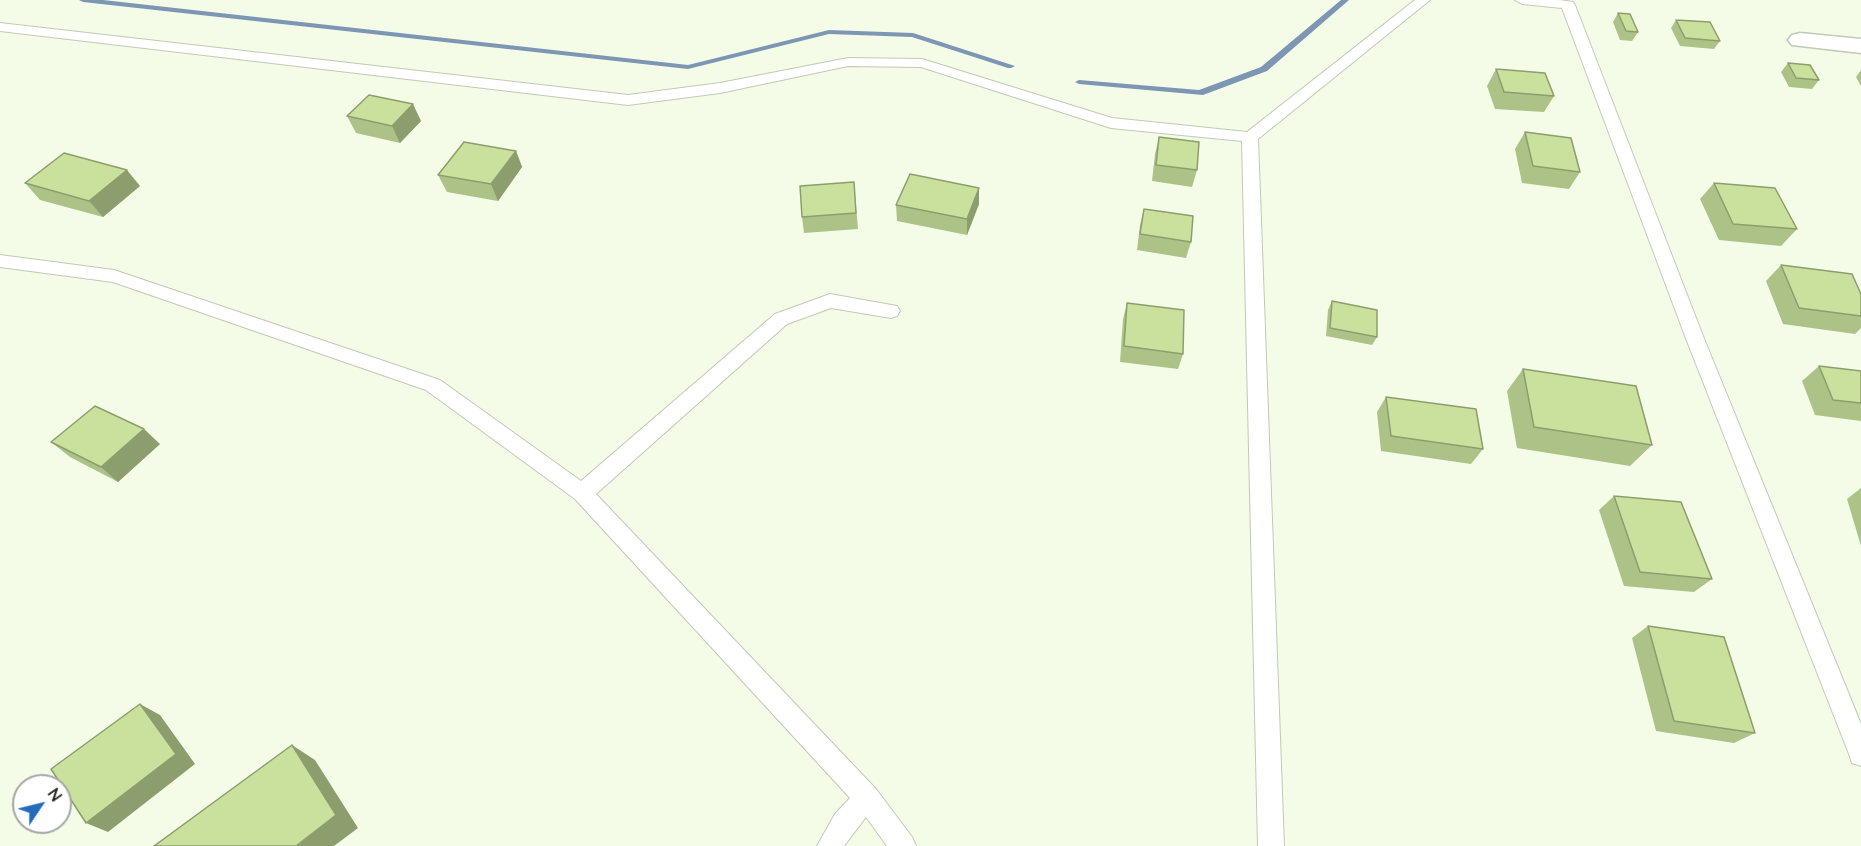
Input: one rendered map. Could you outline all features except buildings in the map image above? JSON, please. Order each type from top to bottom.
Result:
[{"type":"street","points":[[1800,40],[1861,46]]},
{"type":"lane","points":[[0,27],[628,100],[720,88],[848,62],[921,63],[1111,123],[1250,137],[1423,0]]},
{"type":"lane","points":[[1522,0],[1568,2],[1694,336],[1861,754]]},
{"type":"lane","points":[[1250,137],[1271,846]]},
{"type":"lane","points":[[0,261],[114,276],[433,385],[582,493],[867,798],[903,846]]},
{"type":"lane","points":[[582,493],[781,319],[830,301],[891,311]]},
{"type":"lane","points":[[830,846],[844,823],[867,798]]},
{"type":"waterway","points":[[83,0],[688,67],[829,32],[913,35],[1011,66]]},
{"type":"waterway","points":[[1079,82],[1200,93],[1264,69],[1345,0]]}]
